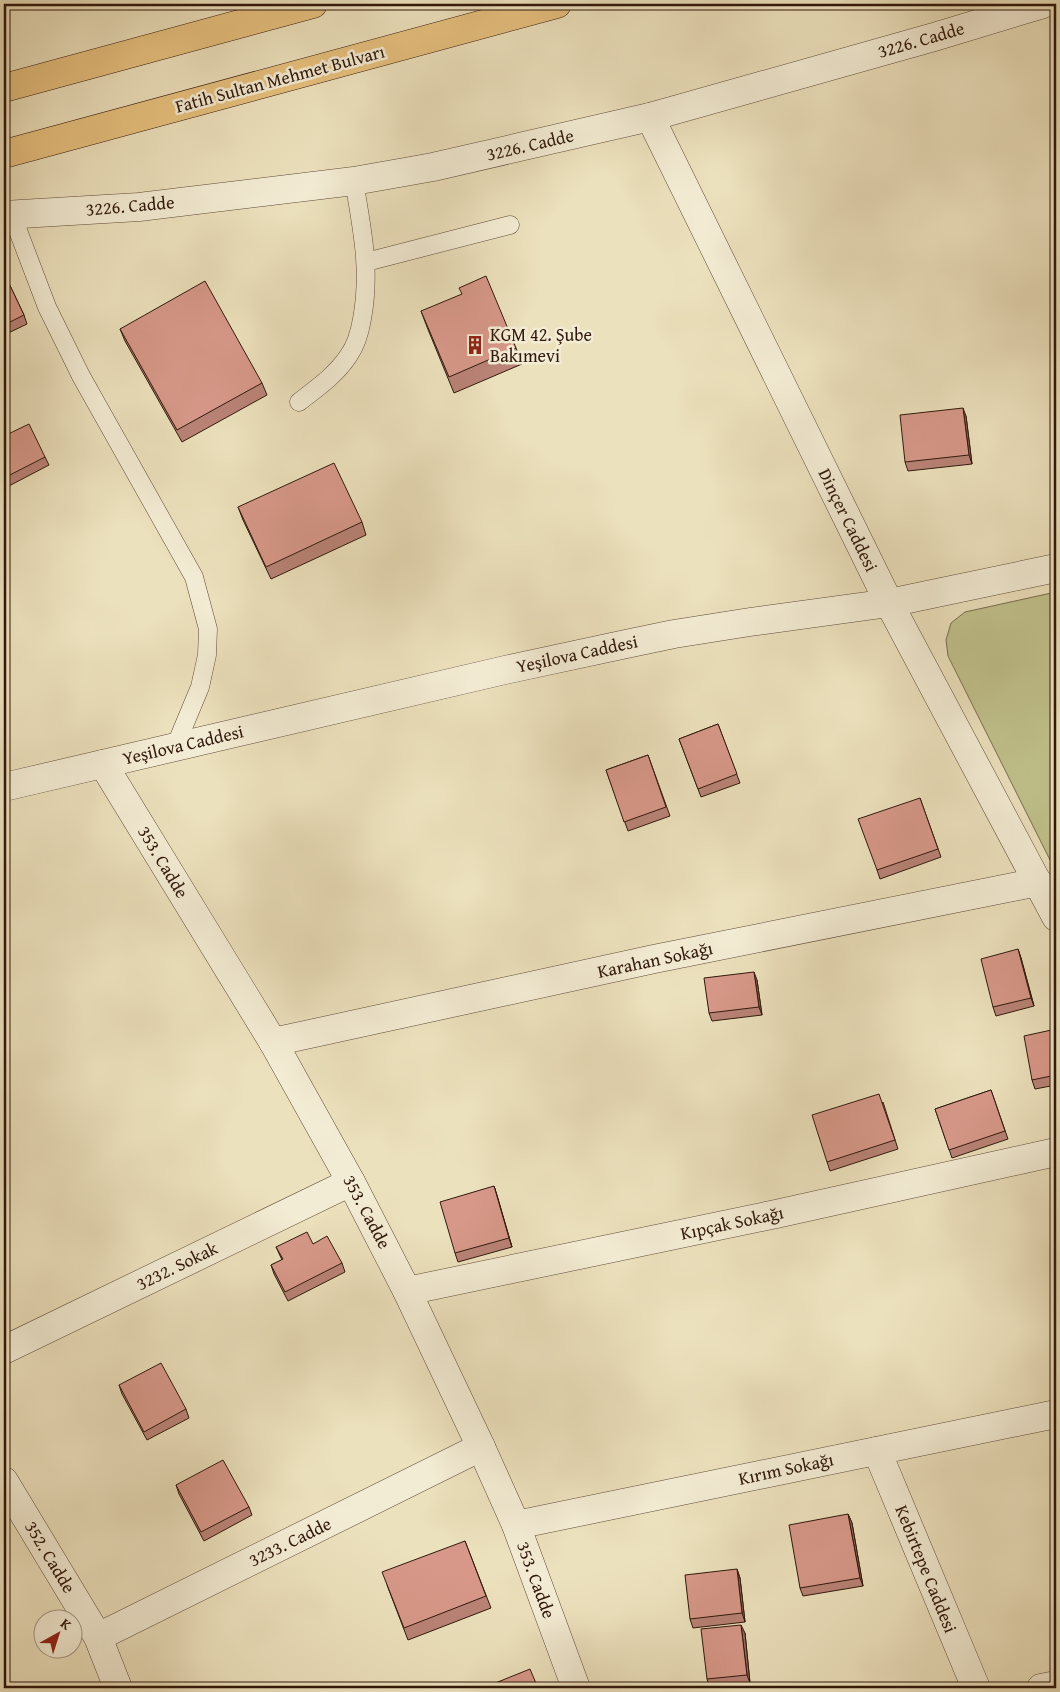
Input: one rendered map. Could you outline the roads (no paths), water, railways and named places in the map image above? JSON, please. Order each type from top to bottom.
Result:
[{"type":"highway","points":[[4,88],[314,4]]},
{"type":"highway","name":"Fatih Sultan Mehmet Bulvarı","points":[[4,154],[557,4]]},
{"type":"street","name":"3226. Cadde","points":[[8,215],[138,207],[354,181],[433,167],[650,117],[934,37],[1043,4]]},
{"type":"street","name":"Dinçer Caddesi","points":[[650,117],[889,603],[1056,917]]},
{"type":"street","name":"Yeşilova Caddesi","points":[[4,787],[528,664],[740,624],[889,603],[1056,568]]},
{"type":"street","name":"353. Cadde","points":[[103,764],[273,1042],[351,1182],[407,1291],[516,1525],[576,1688]]},
{"type":"street","name":"Karahan Sokağı","points":[[273,1042],[654,960],[1038,882]]},
{"type":"street","name":"Kıpçak Sokağı","points":[[407,1291],[776,1214],[1056,1152]]},
{"type":"street","name":"3232. Sokak","points":[[4,1350],[351,1182]]},
{"type":"street","name":"Kırım Sokağı","points":[[516,1525],[1056,1414]]},
{"type":"street","name":"3233. Cadde","points":[[98,1638],[481,1447]]},
{"type":"street","name":"Kebirtepe Caddesi","points":[[877,1451],[976,1688]]},
{"type":"street","name":"352. Cadde","points":[[4,1481],[98,1638],[118,1688]]},
{"type":"street","points":[[1041,1688],[1056,1685]]},
{"type":"lane","points":[[299,402],[335,373],[350,353],[360,330],[366,296],[366,262],[354,181]]},
{"type":"lane","points":[[8,215],[46,307],[81,376],[194,576],[208,629],[207,656],[200,687],[175,747]]},
{"type":"lane","points":[[366,262],[510,225]]},
{"type":"place","name":"KGM 42. Şube Bakımevi","points":[[475,345]]}]
